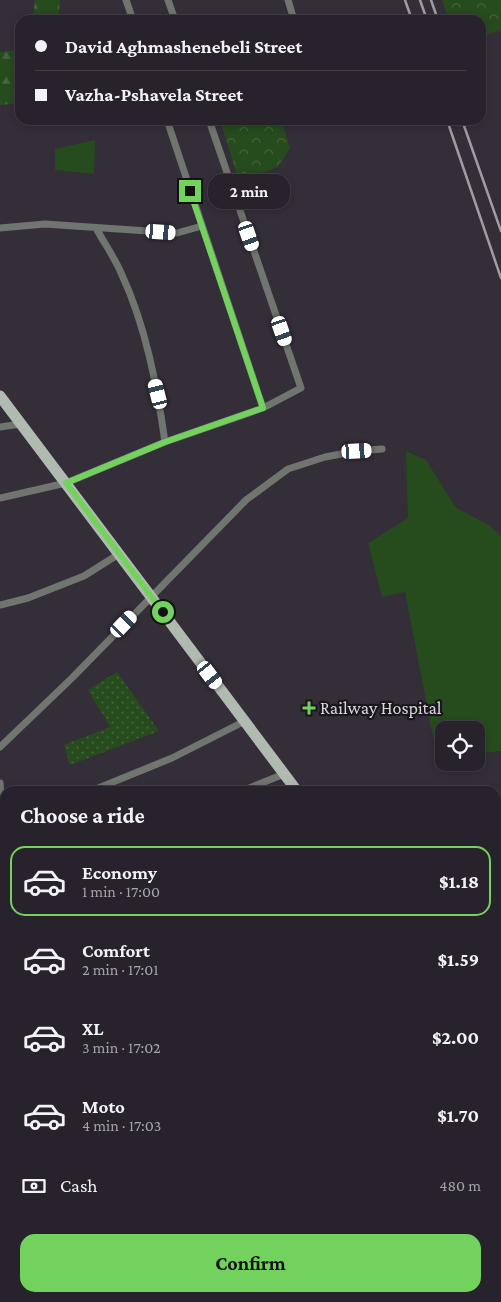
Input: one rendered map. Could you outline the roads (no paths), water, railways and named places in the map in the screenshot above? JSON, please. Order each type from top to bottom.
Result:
[{"type":"main road","points":[[0,396],[293,786]]},
{"type":"street","points":[[126,0],[131,15]]},
{"type":"street","points":[[168,0],[173,15]]},
{"type":"street","points":[[288,0],[292,15]]},
{"type":"street","points":[[169,125],[263,408]]},
{"type":"street","points":[[0,498],[66,483],[165,442],[263,408],[301,388],[212,125]]},
{"type":"street","points":[[0,228],[45,224],[177,233],[202,226]]},
{"type":"street","points":[[96,228],[122,275],[141,329],[158,394],[165,442]]},
{"type":"street","points":[[0,427],[21,424]]},
{"type":"street","points":[[0,747],[246,500],[288,469],[325,457],[382,449]]},
{"type":"street","points":[[0,605],[28,598],[84,576],[119,554]]},
{"type":"street","points":[[103,786],[172,758],[245,721]]},
{"type":"street","points":[[254,786],[284,774]]},
{"type":"railway","points":[[405,0],[410,15]]},
{"type":"railway","points":[[420,0],[425,15]]},
{"type":"railway","points":[[431,0],[436,15]]},
{"type":"railway","points":[[449,125],[501,278]]},
{"type":"railway","points":[[464,125],[501,231]]},
{"type":"place","name":"Railway Hospital","points":[[309,708]]}]
